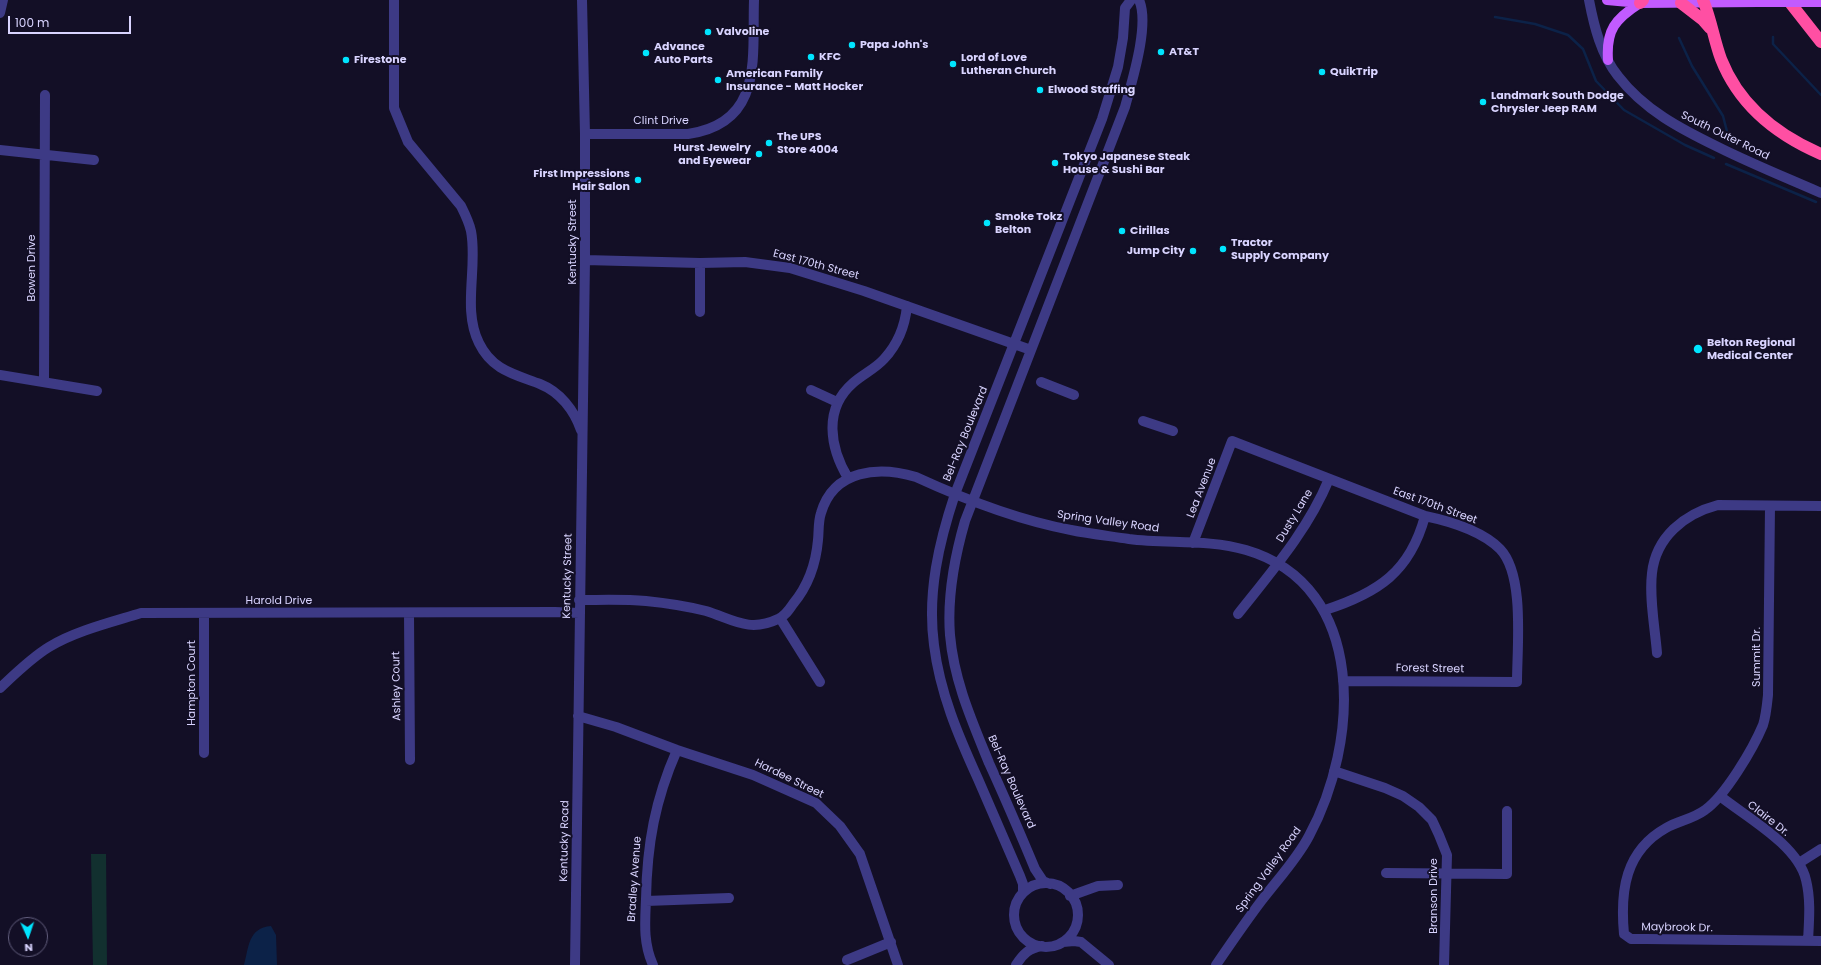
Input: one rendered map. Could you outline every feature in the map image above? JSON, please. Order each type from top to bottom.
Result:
[{"type":"highway","points":[[1788,0],[1821,42]]},
{"type":"highway","points":[[1704,1],[1722,60],[1736,87],[1750,107],[1770,126],[1791,139],[1821,154]]},
{"type":"highway","points":[[1681,3],[1703,20],[1713,32]]},
{"type":"main road","points":[[1607,0],[1681,3],[1704,1],[1821,2]]},
{"type":"main road","points":[[1608,60],[1607,42],[1613,27],[1627,11],[1642,1]]},
{"type":"street","points":[[0,13],[3,0]]},
{"type":"street","points":[[394,0],[394,108],[408,142],[460,206],[467,218],[473,242],[473,322],[479,343],[486,355],[498,366],[509,373],[540,384],[552,391],[570,409],[583,435]]},
{"type":"street","name":"Kentucky Street","points":[[578,716],[585,260],[585,134],[582,0]]},
{"type":"street","name":"Clint Drive","points":[[585,134],[688,134],[700,133],[722,123],[739,106],[750,86],[752,73],[754,0]]},
{"type":"street","name":"Bel-Ray Boulevard","points":[[1023,891],[1022,880],[957,733],[942,687],[933,644],[932,621],[934,583],[939,549],[956,494],[1015,344],[1114,83],[1123,38],[1125,8],[1130,0]]},
{"type":"street","name":"Bel-Ray Boulevard","points":[[1070,896],[1058,886],[1043,881],[1035,869],[976,732],[959,683],[950,636],[950,589],[957,547],[973,501],[1125,107],[1137,63],[1142,29],[1142,8],[1139,0]]},
{"type":"street","name":"South Outer Road","points":[[1589,0],[1600,40],[1608,60],[1617,76],[1632,92],[1666,120],[1699,139],[1821,193]]},
{"type":"street","points":[[1114,83],[1130,88]]},
{"type":"street","name":"Bowen Drive","points":[[44,382],[45,95]]},
{"type":"street","points":[[0,150],[94,160]]},
{"type":"street","points":[[1071,198],[1087,205]]},
{"type":"street","name":"East 170th Street","points":[[585,260],[700,263],[744,262],[790,268],[864,290],[1031,350]]},
{"type":"street","points":[[700,263],[700,312]]},
{"type":"street","points":[[848,478],[836,454],[832,439],[831,424],[837,402],[852,383],[872,370],[892,349],[903,326],[907,306]]},
{"type":"street","points":[[0,375],[97,391]]},
{"type":"street","points":[[1041,382],[1074,395]]},
{"type":"street","points":[[570,409],[584,389]]},
{"type":"street","points":[[811,390],[837,402]]},
{"type":"street","points":[[570,409],[577,411],[583,402]]},
{"type":"street","points":[[1143,421],[1173,431]]},
{"type":"street","name":"East 170th Street","points":[[1232,441],[1425,516],[1471,530],[1500,549],[1506,558],[1513,576],[1517,595],[1517,682]]},
{"type":"street","name":"Lea Avenue","points":[[1193,543],[1232,441]]},
{"type":"street","name":"Spring Valley Road","points":[[780,618],[798,598],[812,570],[818,539],[819,524],[826,502],[832,492],[848,478],[876,471],[903,473],[1006,514],[1073,531],[1137,540],[1210,544],[1240,549],[1278,564],[1301,580],[1325,610],[1334,633],[1340,656],[1343,680],[1344,722],[1334,771],[1324,804],[1308,838],[1216,965]]},
{"type":"street","name":"Dusty Lane","points":[[1238,614],[1303,530],[1329,479]]},
{"type":"street","points":[[1657,653],[1651,588],[1652,573],[1658,552],[1675,526],[1702,509],[1718,505],[1821,506]]},
{"type":"street","name":"Summit Dr.","points":[[1720,796],[1743,761],[1763,724],[1768,695],[1770,506]]},
{"type":"street","points":[[1325,610],[1347,603],[1397,572],[1414,547],[1425,516]]},
{"type":"street","points":[[579,600],[645,601],[681,606],[708,612],[738,623],[749,625],[760,624],[780,618],[820,682]]},
{"type":"street","name":"Hampton Court","points":[[204,613],[204,753]]},
{"type":"street","name":"Ashley Court","points":[[409,613],[410,760]]},
{"type":"street","name":"Harold Drive","points":[[0,688],[30,661],[49,647],[93,628],[141,614],[579,613]]},
{"type":"street","name":"Forest Street","points":[[1343,680],[1517,682]]},
{"type":"street","points":[[942,687],[959,683]]},
{"type":"street","name":"Hardee Street","points":[[578,716],[622,729],[677,750],[753,775],[816,804],[828,813],[847,835],[860,854],[898,965]]},
{"type":"street","name":"Kentucky Road","points":[[575,965],[578,716]]},
{"type":"street","name":"Bradley Avenue","points":[[653,965],[646,944],[644,930],[648,851],[652,824],[661,791],[677,750]]},
{"type":"street","name":"Branson Drive","points":[[1334,771],[1385,788],[1403,796],[1419,807],[1432,820],[1440,835],[1447,855],[1444,965]]},
{"type":"street","name":"Claire Dr.","points":[[1720,796],[1767,831],[1785,847],[1799,863],[1806,879],[1808,894],[1808,941]]},
{"type":"street","name":"Maybrook Dr.","points":[[1720,796],[1706,810],[1691,819],[1667,827],[1645,842],[1631,864],[1625,883],[1624,934],[1631,939],[1821,942]]},
{"type":"street","points":[[1386,874],[1506,874],[1507,810]]},
{"type":"street","points":[[1799,863],[1821,849]]},
{"type":"street","points":[[1023,954],[1023,945],[1014,915],[1014,907],[1017,899],[1023,891],[1036,884],[1050,884]]},
{"type":"street","points":[[1063,942],[1073,931],[1076,924],[1077,911],[1070,896],[1098,886],[1118,885]]},
{"type":"street","points":[[646,901],[729,898]]},
{"type":"street","points":[[1076,924],[1081,942]]},
{"type":"street","points":[[1018,931],[1028,941],[1042,946]]},
{"type":"street","points":[[1016,965],[1023,954],[1029,950],[1042,946],[1050,946],[1063,942],[1074,941],[1081,942],[1109,965]]},
{"type":"street","points":[[847,960],[891,942]]},
{"type":"green space","points":[[91,854],[106,854],[107,965],[93,965]]},
{"type":"water","points":[[271,926],[276,935],[277,965],[244,965],[249,945],[254,934],[258,930]]},
{"type":"waterway","points":[[1495,17],[1535,24],[1568,35],[1583,49],[1596,81],[1624,110],[1685,145],[1714,158]]},
{"type":"waterway","points":[[1773,37],[1773,44],[1821,95]]},
{"type":"waterway","points":[[1679,38],[1692,66],[1723,116],[1730,143]]},
{"type":"waterway","points":[[1726,164],[1816,202]]},
{"type":"place","name":"Valvoline","points":[[708,32]]},
{"type":"place","name":"Papa John's","points":[[852,45]]},
{"type":"place","name":"AT&T","points":[[1161,52]]},
{"type":"place","name":"Advance Auto Parts","points":[[646,53]]},
{"type":"place","name":"KFC","points":[[811,57]]},
{"type":"place","name":"Firestone","points":[[346,60]]},
{"type":"place","name":"Lord of Love Lutheran Church","points":[[953,64]]},
{"type":"place","name":"QuikTrip","points":[[1322,72]]},
{"type":"place","name":"American Family Insurance - Matt Hocker","points":[[718,80]]},
{"type":"place","name":"Elwood Staffing","points":[[1040,90]]},
{"type":"place","name":"Landmark South Dodge Chrysler Jeep RAM","points":[[1483,102]]},
{"type":"place","name":"The UPS Store 4004","points":[[769,143]]},
{"type":"place","name":"Hurst Jewelry and Eyewear","points":[[759,154]]},
{"type":"place","name":"Tokyo Japanese Steak House & Sushi Bar","points":[[1055,163]]},
{"type":"place","name":"First Impressions Hair Salon","points":[[638,180]]},
{"type":"place","name":"Smoke Tokz Belton","points":[[987,223]]},
{"type":"place","name":"Cirillas","points":[[1122,231]]},
{"type":"place","name":"Tractor Supply Company","points":[[1223,249]]},
{"type":"place","name":"Jump City","points":[[1193,251]]},
{"type":"place","name":"Belton Regional Medical Center","points":[[1698,349]]}]
